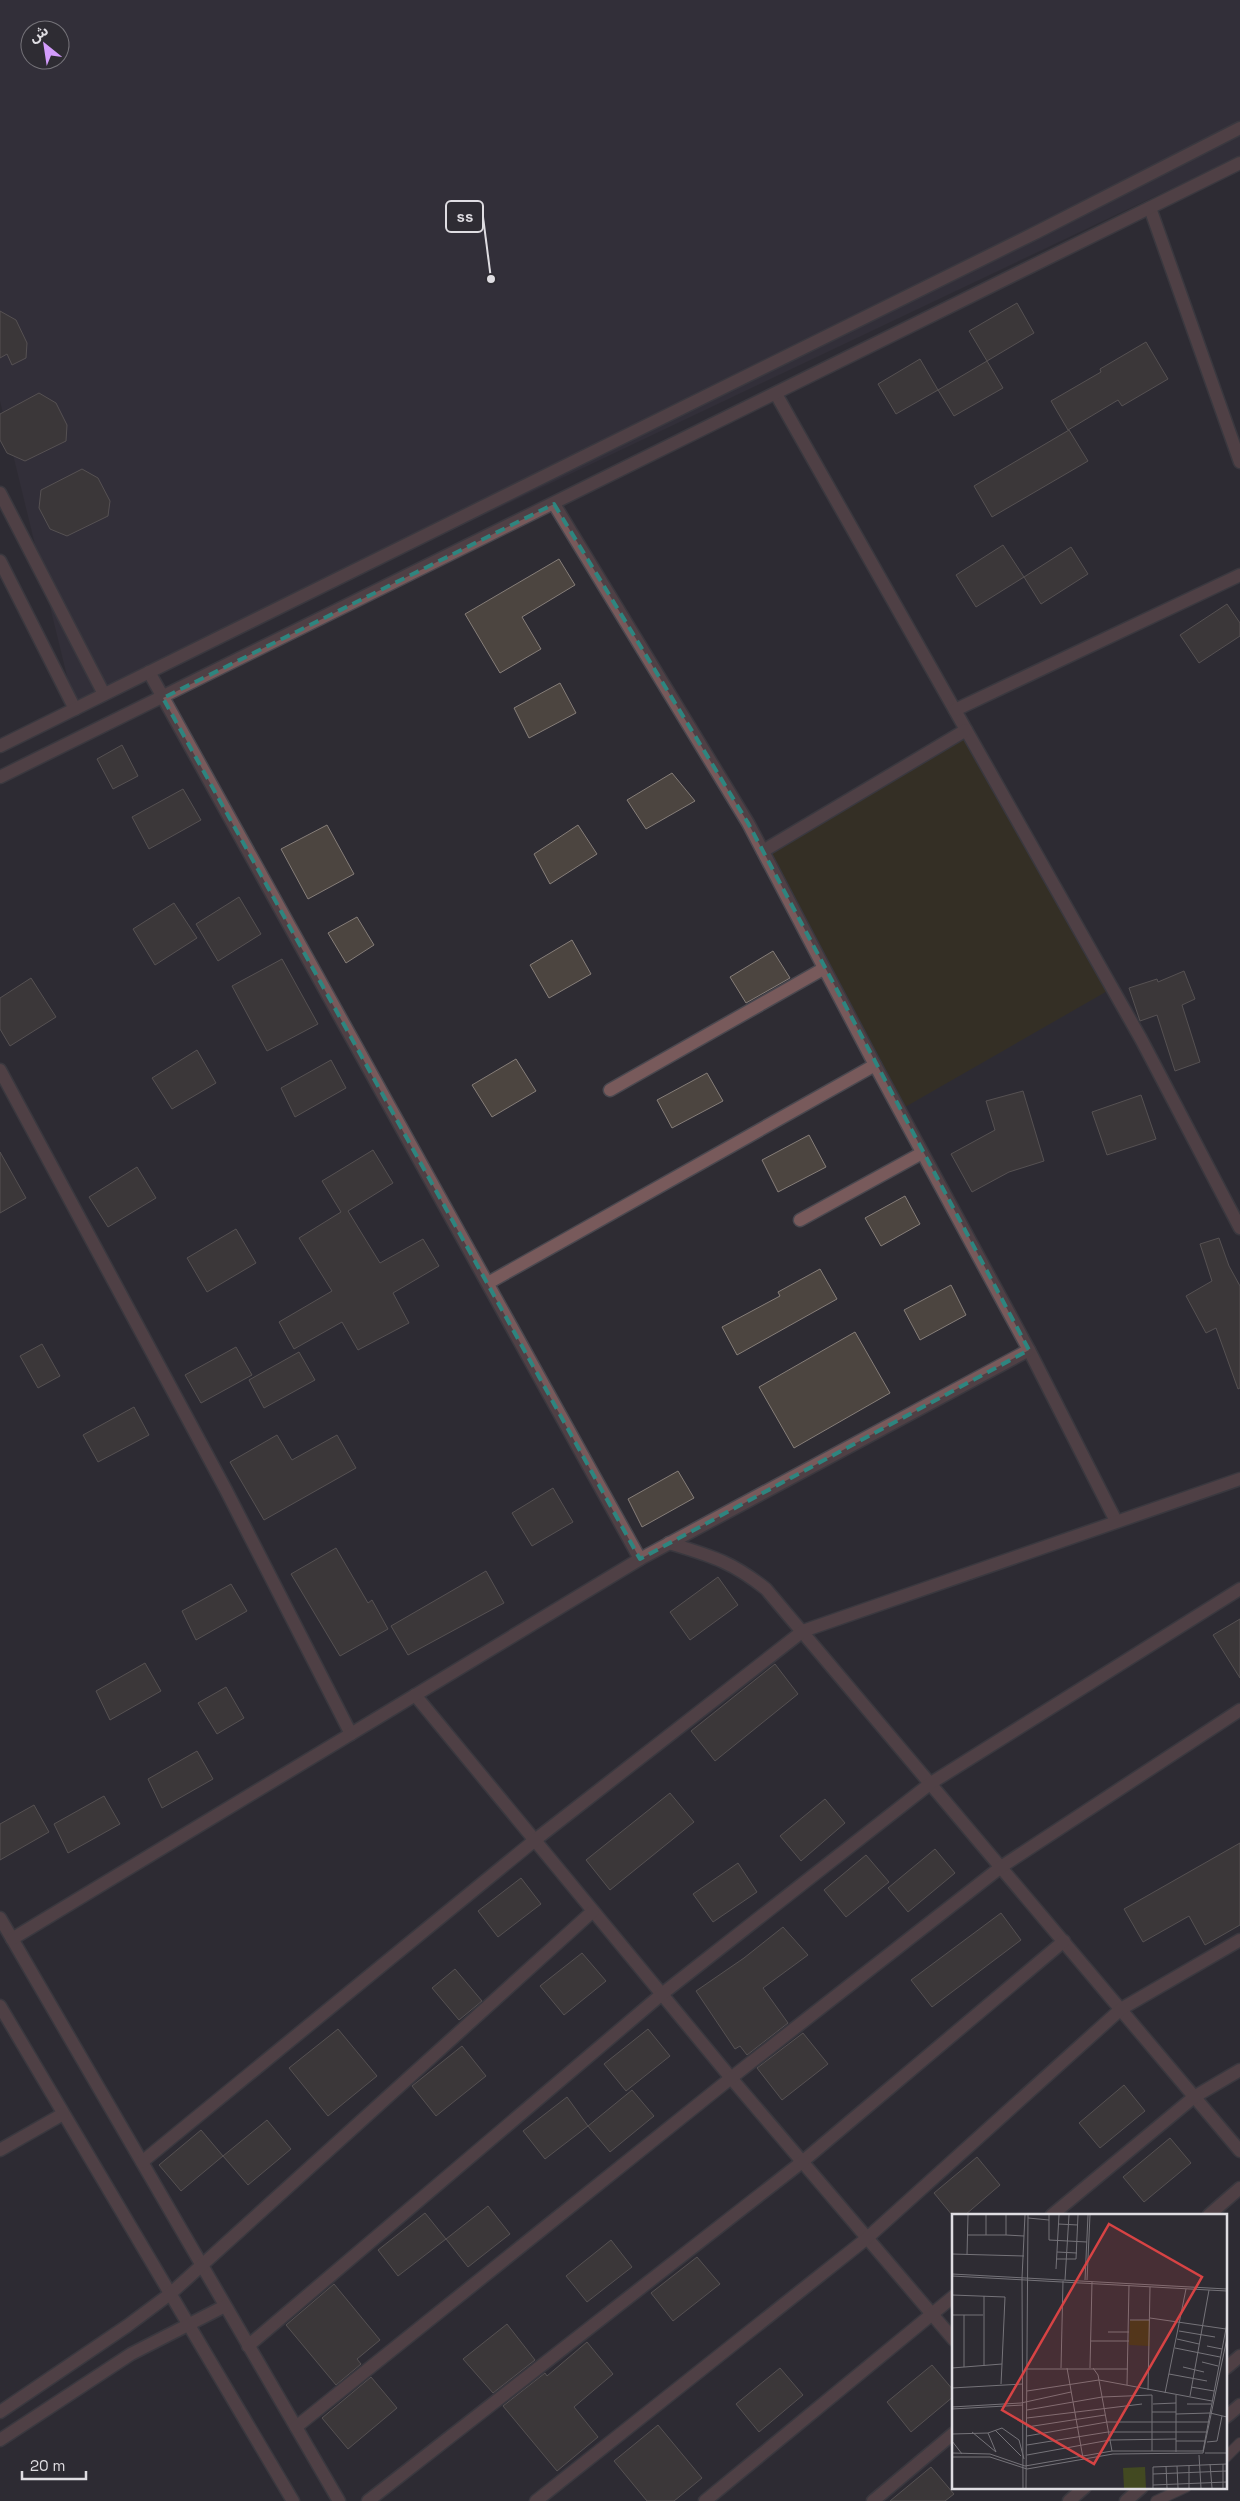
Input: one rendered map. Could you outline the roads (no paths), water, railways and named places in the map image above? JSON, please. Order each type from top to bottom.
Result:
[{"type":"street","points":[[0,746],[1037,232],[1240,128]]},
{"type":"street","points":[[0,777],[163,698],[1240,163]]},
{"type":"street","points":[[1150,208],[1240,462]]},
{"type":"street","points":[[776,394],[1141,1039],[1240,1228]]},
{"type":"street","points":[[0,493],[104,694]]},
{"type":"street","points":[[554,504],[715,766],[763,851],[823,968],[1028,1350],[1116,1521]]},
{"type":"street","points":[[0,561],[75,709]]},
{"type":"street","points":[[955,710],[1240,574]]},
{"type":"street","points":[[149,672],[640,1559]]},
{"type":"street","points":[[763,851],[966,730]]},
{"type":"street","points":[[610,1090],[823,968]]},
{"type":"street","points":[[488,1283],[875,1065]]},
{"type":"street","points":[[0,1070],[226,1490],[350,1734]]},
{"type":"street","points":[[800,1220],[922,1152]]},
{"type":"street","points":[[12,1939],[640,1559],[1028,1350]]},
{"type":"street","points":[[142,2162],[535,1840],[803,1630],[1240,1479]]},
{"type":"street","points":[[669,1543],[715,1557],[735,1566],[766,1589],[803,1630],[1240,2152]]},
{"type":"street","points":[[248,2346],[662,1994],[931,1783],[1240,1589]]},
{"type":"street","points":[[415,1695],[731,2078],[866,2239],[952,2338]]},
{"type":"street","points":[[296,2427],[731,2078],[1001,1867],[1240,1710]]},
{"type":"street","points":[[0,2412],[127,2326],[170,2294],[593,1911]]},
{"type":"street","points":[[0,1918],[340,2501]]},
{"type":"street","points":[[536,2501],[866,2239],[1121,2010],[1240,1940]]},
{"type":"street","points":[[368,2501],[802,2162],[1064,1941]]},
{"type":"street","points":[[0,2006],[293,2501]]},
{"type":"street","points":[[1053,2214],[1194,2097],[1240,2070]]},
{"type":"street","points":[[0,2150],[63,2114]]},
{"type":"street","points":[[1210,2214],[1240,2188]]},
{"type":"street","points":[[705,2501],[952,2298]]},
{"type":"street","points":[[0,2440],[130,2354],[225,2306]]},
{"type":"street","points":[[1228,2366],[1240,2356]]},
{"type":"street","points":[[1228,2415],[1240,2405]]},
{"type":"street","points":[[872,2501],[952,2435]]},
{"type":"street","points":[[1126,2501],[1141,2488]]},
{"type":"street","points":[[1069,2501],[1081,2492]]},
{"type":"lane","points":[[1228,2455],[1240,2443]]},
{"type":"lane","points":[[1156,2501],[1184,2488]]},
{"type":"place","name":"ss","points":[[491,279]]}]
